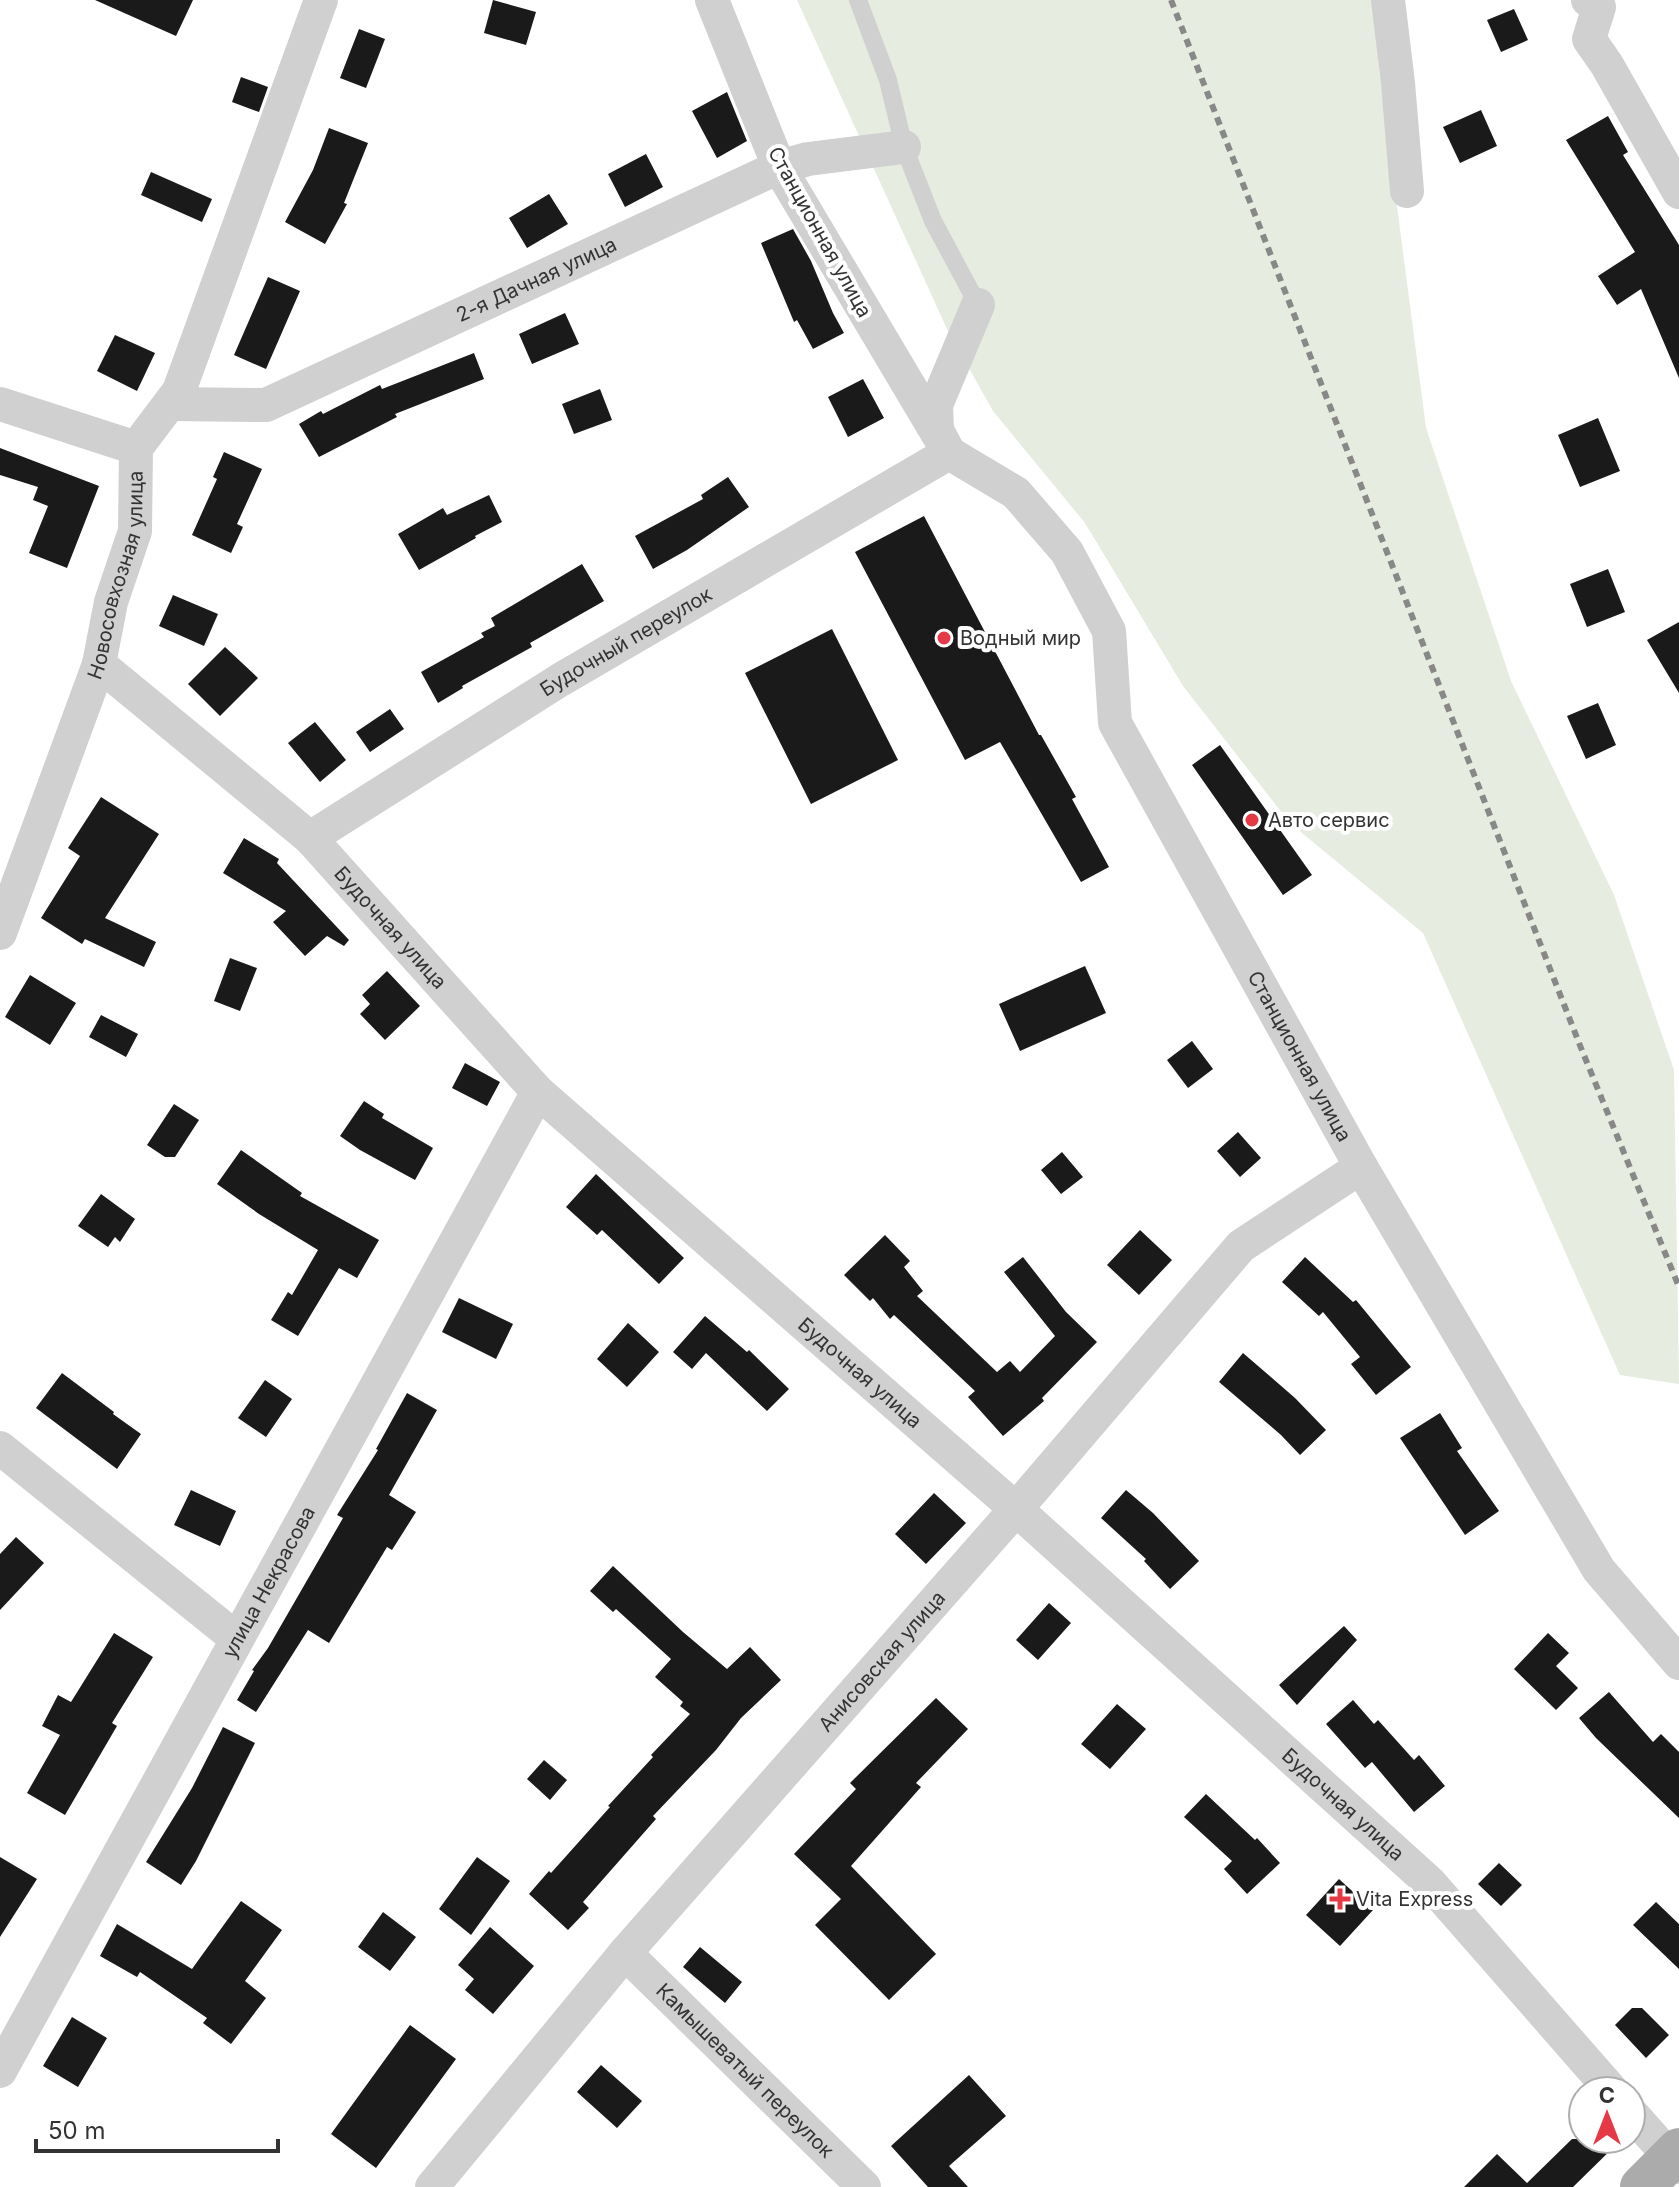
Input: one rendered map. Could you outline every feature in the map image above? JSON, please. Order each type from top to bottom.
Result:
[{"type":"street","name":"Новосовхозная улица","points":[[0,933],[99,664],[111,602],[135,531],[136,448],[179,391],[321,0]]},
{"type":"street","name":"Станционная улица","points":[[712,0],[779,167],[949,453],[1016,493],[1067,552],[1109,631],[1115,723],[1361,1167],[1599,1570],[1679,1663]]},
{"type":"street","points":[[1388,0],[1407,191]]},
{"type":"street","points":[[1588,0],[1599,7],[1589,39],[1679,192]]},
{"type":"street","name":"2-я Дачная улица","points":[[170,404],[266,405],[779,167],[808,159],[904,147]]},
{"type":"street","points":[[949,453],[937,430],[936,405],[978,305]]},
{"type":"street","points":[[0,404],[136,448]]},
{"type":"street","name":"Будочный переулок","points":[[310,838],[560,680],[949,453]]},
{"type":"street","name":"Будочная улица","points":[[99,664],[310,838],[538,1092],[1016,1509],[1429,1882],[1598,2075]]},
{"type":"street","name":"улица Некрасова","points":[[0,2071],[538,1092]]},
{"type":"street","name":"Анисовская улица","points":[[432,2187],[625,1953],[1016,1509],[1241,1246],[1361,1167]]},
{"type":"street","points":[[0,1448],[237,1639]]},
{"type":"street","name":"Камышеватый переулок","points":[[625,1953],[864,2187]]},
{"type":"street","points":[[1647,2136],[1668,2166]]},
{"type":"lane","points":[[858,0],[888,80],[904,147],[933,221],[978,305]]},
{"type":"shaded area","points":[[797,0],[1373,0],[1379,69],[1426,428],[1511,681],[1614,895],[1674,1070],[1679,1384],[1620,1375],[1423,933],[1290,823],[1183,686],[1085,523],[993,411],[947,329]]},
{"type":"building","points":[[95,0],[193,0],[176,36]]},
{"type":"building","points":[[493,0],[536,12],[526,45],[484,33]]},
{"type":"building","points":[[1514,9],[1528,40],[1501,52],[1487,20]]},
{"type":"building","points":[[359,29],[385,39],[366,88],[340,78]]},
{"type":"building","points":[[241,77],[268,87],[259,112],[232,102]]},
{"type":"building","points":[[727,92],[747,141],[717,158],[692,111]]},
{"type":"building","points":[[1481,110],[1497,146],[1460,163],[1443,127]]},
{"type":"building","points":[[1608,116],[1628,152],[1623,155],[1679,245],[1679,378],[1641,289],[1617,305],[1598,276],[1635,252],[1566,140]]},
{"type":"building","points":[[329,128],[368,143],[344,203],[347,204],[325,244],[285,222],[313,170]]},
{"type":"building","points":[[646,154],[663,187],[625,207],[608,174]]},
{"type":"building","points":[[151,172],[212,199],[202,222],[141,195]]},
{"type":"building","points":[[549,194],[568,224],[527,248],[509,218]]},
{"type":"building","points":[[793,229],[844,333],[813,349],[797,320],[794,322],[761,243]]},
{"type":"building","points":[[268,277],[300,291],[266,369],[234,355]]},
{"type":"building","points":[[565,313],[579,344],[532,364],[519,334]]},
{"type":"building","points":[[115,335],[155,353],[137,391],[97,371]]},
{"type":"building","points":[[474,353],[484,379],[395,414],[397,417],[319,457],[299,424],[380,385],[382,389]]},
{"type":"building","points":[[863,379],[884,418],[848,437],[828,397]]},
{"type":"building","points":[[600,389],[612,420],[574,434],[562,404]]},
{"type":"building","points":[[1598,418],[1620,471],[1580,487],[1558,435]]},
{"type":"building","points":[[0,448],[99,486],[67,568],[29,553],[48,506],[33,500],[38,487],[0,475]]},
{"type":"building","points":[[224,452],[262,469],[237,524],[243,527],[231,553],[192,535],[217,479],[213,477]]},
{"type":"building","points":[[728,477],[749,507],[687,550],[653,569],[635,536],[703,499],[701,495]]},
{"type":"building","points":[[489,495],[502,522],[419,570],[398,534],[443,508],[447,515]]},
{"type":"building","name":"Водный мир","points":[[924,516],[1039,735],[1076,797],[1072,799],[1109,867],[1081,882],[1000,742],[965,760],[855,552]]},
{"type":"building","points":[[582,564],[604,601],[530,643],[532,647],[438,703],[421,672],[484,637],[481,633],[495,626],[491,618]]},
{"type":"building","points":[[1608,569],[1625,612],[1587,627],[1570,584]]},
{"type":"building","points":[[173,595],[218,614],[204,646],[159,626]]},
{"type":"building","points":[[1679,622],[1679,693],[1647,640]]},
{"type":"building","points":[[832,629],[898,760],[811,804],[745,673]]},
{"type":"building","points":[[225,647],[258,678],[220,716],[188,684]]},
{"type":"building","points":[[1598,703],[1616,745],[1586,759],[1567,716]]},
{"type":"building","points":[[390,709],[404,729],[370,752],[356,732]]},
{"type":"building","points":[[315,722],[346,760],[320,782],[288,743]]},
{"type":"building","name":"Авто сервис","points":[[1220,745],[1312,875],[1283,895],[1192,765]]},
{"type":"building","points":[[101,797],[159,834],[105,918],[156,942],[144,967],[85,939],[82,944],[41,918],[80,856],[68,848]]},
{"type":"building","points":[[244,838],[279,859],[277,863],[349,940],[344,946],[327,936],[305,956],[273,922],[286,911],[223,873]]},
{"type":"building","points":[[230,958],[257,968],[240,1011],[214,1001]]},
{"type":"building","points":[[1085,966],[1106,1013],[1020,1051],[999,1004]]},
{"type":"building","points":[[387,971],[420,1006],[385,1040],[360,1014],[370,1004],[362,995]]},
{"type":"building","points":[[30,975],[76,1003],[50,1045],[5,1017]]},
{"type":"building","points":[[101,1015],[138,1034],[126,1057],[89,1037]]},
{"type":"building","points":[[1192,1041],[1213,1069],[1188,1088],[1167,1060]]},
{"type":"building","points":[[465,1063],[500,1082],[487,1106],[452,1088]]},
{"type":"building","points":[[364,1101],[384,1114],[382,1118],[433,1148],[415,1180],[340,1136]]},
{"type":"building","points":[[174,1104],[199,1120],[175,1157],[165,1157],[147,1145]]},
{"type":"building","points":[[1238,1132],[1261,1158],[1240,1177],[1217,1151]]},
{"type":"building","points":[[241,1150],[302,1193],[300,1196],[379,1240],[357,1278],[339,1268],[298,1336],[271,1320],[288,1292],[292,1295],[318,1250],[217,1184]]},
{"type":"building","points":[[1062,1152],[1083,1177],[1061,1194],[1041,1170]]},
{"type":"building","points":[[596,1174],[684,1258],[659,1284],[602,1230],[597,1235],[566,1207]]},
{"type":"building","points":[[101,1194],[135,1219],[120,1242],[115,1237],[108,1247],[78,1226]]},
{"type":"building","points":[[1140,1230],[1172,1260],[1139,1295],[1107,1265]]},
{"type":"building","points":[[885,1235],[910,1261],[904,1267],[923,1291],[917,1296],[997,1372],[1010,1361],[1020,1372],[1055,1336],[1004,1272],[1023,1257],[1066,1312],[1097,1342],[1042,1398],[1044,1401],[1003,1436],[968,1397],[975,1391],[894,1315],[890,1319],[873,1298],[870,1301],[844,1275]]},
{"type":"building","points":[[1305,1257],[1353,1302],[1356,1300],[1411,1367],[1376,1395],[1351,1364],[1360,1357],[1323,1312],[1319,1316],[1282,1282]]},
{"type":"building","points":[[459,1298],[513,1324],[496,1359],[442,1332]]},
{"type":"building","points":[[705,1316],[747,1352],[749,1350],[789,1389],[767,1411],[706,1353],[692,1369],[673,1352]]},
{"type":"building","points":[[628,1323],[659,1352],[627,1387],[597,1359]]},
{"type":"building","points":[[1243,1353],[1326,1430],[1300,1455],[1219,1382]]},
{"type":"building","points":[[62,1373],[141,1434],[117,1469],[36,1408]]},
{"type":"building","points":[[265,1380],[292,1399],[266,1437],[238,1418]]},
{"type":"building","points":[[407,1393],[437,1410],[389,1495],[416,1512],[392,1550],[387,1547],[329,1643],[308,1630],[256,1712],[237,1700],[343,1518],[337,1515],[378,1450]]},
{"type":"building","points":[[1440,1413],[1462,1448],[1457,1451],[1499,1511],[1465,1535],[1400,1438]]},
{"type":"building","points":[[191,1490],[236,1511],[220,1546],[174,1525]]},
{"type":"building","points":[[1126,1490],[1199,1561],[1170,1589],[1144,1561],[1146,1559],[1101,1518]]},
{"type":"building","points":[[934,1493],[966,1523],[926,1564],[895,1534]]},
{"type":"building","points":[[16,1537],[44,1563],[0,1610],[0,1554]]},
{"type":"building","points":[[613,1566],[727,1669],[750,1647],[781,1680],[741,1718],[716,1750],[653,1816],[656,1819],[583,1902],[589,1908],[568,1930],[529,1894],[690,1714],[680,1706],[683,1702],[655,1677],[671,1659],[616,1609],[613,1612],[590,1591]]},
{"type":"building","points":[[1049,1603],[1071,1623],[1038,1660],[1016,1640]]},
{"type":"building","points":[[1344,1626],[1357,1640],[1297,1705],[1279,1685]]},
{"type":"building","points":[[114,1633],[153,1657],[112,1723],[117,1726],[65,1815],[27,1793],[60,1735],[42,1726],[58,1695],[71,1702]]},
{"type":"building","points":[[1548,1633],[1569,1653],[1556,1666],[1578,1688],[1556,1710],[1514,1669]]},
{"type":"building","points":[[1609,1692],[1653,1742],[1661,1734],[1679,1752],[1679,1818],[1579,1718]]},
{"type":"building","points":[[936,1698],[968,1729],[916,1783],[921,1787],[851,1866],[936,1954],[889,2000],[815,1925],[841,1899],[794,1854],[856,1789],[850,1783]]},
{"type":"building","points":[[1353,1700],[1374,1724],[1378,1720],[1414,1760],[1419,1755],[1445,1786],[1414,1812],[1372,1762],[1365,1768],[1326,1724]]},
{"type":"building","points":[[1117,1704],[1146,1729],[1110,1769],[1081,1744]]},
{"type":"building","points":[[223,1727],[255,1743],[181,1885],[146,1862],[192,1788]]},
{"type":"building","points":[[544,1760],[567,1780],[550,1800],[527,1779]]},
{"type":"building","points":[[1206,1794],[1255,1840],[1257,1838],[1280,1863],[1247,1894],[1224,1869],[1232,1861],[1184,1817]]},
{"type":"building","points":[[0,1857],[37,1879],[0,1937]]},
{"type":"building","points":[[477,1857],[510,1881],[471,1935],[439,1909]]},
{"type":"building","points":[[1499,1863],[1522,1885],[1501,1906],[1478,1884]]},
{"type":"building","points":[[1339,1879],[1373,1910],[1340,1946],[1306,1915]]},
{"type":"building","points":[[241,1901],[282,1930],[245,1981],[266,1998],[231,2044],[203,2023],[207,2018],[140,1972],[137,1977],[100,1956],[117,1924],[192,1969]]},
{"type":"building","points":[[1656,1902],[1679,1924],[1679,1969],[1633,1925]]},
{"type":"building","points":[[383,1912],[416,1937],[390,1971],[358,1947]]},
{"type":"building","points":[[490,1927],[534,1966],[493,2014],[465,1990],[474,1979],[458,1965]]},
{"type":"building","points":[[700,1947],[742,1982],[725,2003],[683,1967]]},
{"type":"building","points":[[1632,2008],[1642,2008],[1669,2035],[1646,2058],[1615,2025]]},
{"type":"building","points":[[72,2017],[107,2038],[78,2087],[43,2066]]},
{"type":"building","points":[[410,2025],[456,2059],[376,2168],[331,2134]]},
{"type":"building","points":[[601,2065],[642,2101],[617,2128],[577,2092]]},
{"type":"building","points":[[969,2075],[1006,2116],[949,2166],[968,2187],[928,2187],[891,2146]]},
{"type":"building","points":[[1567,2144],[1567,2155],[1606,2155],[1573,2187],[1464,2187],[1497,2154],[1527,2183]]},
{"type":"railway","points":[[1171,0],[1581,1048],[1679,1287]]},
{"type":"place","name":"Водный мир","points":[[944,638]]},
{"type":"place","name":"Авто сервис","points":[[1252,820]]},
{"type":"place","name":"Vita Express","points":[[1340,1899]]}]
